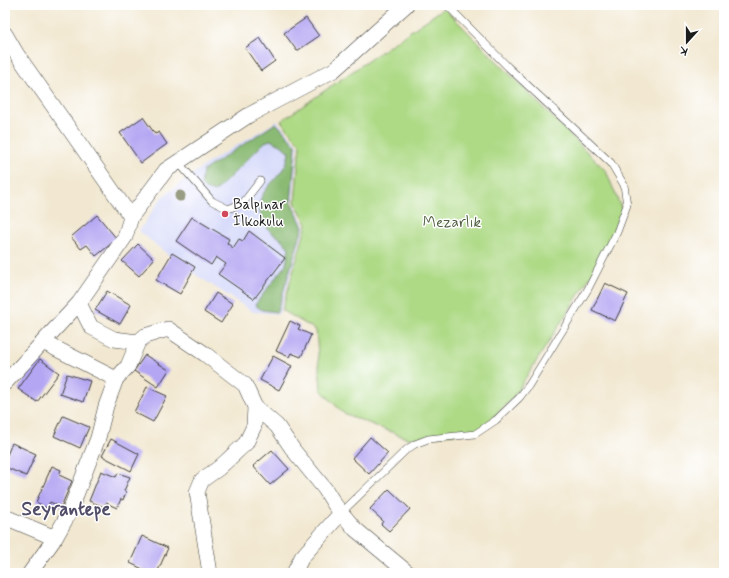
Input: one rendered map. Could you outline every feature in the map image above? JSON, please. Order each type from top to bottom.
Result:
[{"type":"street","points":[[5,383],[79,303],[125,237],[131,217],[166,170],[249,115],[334,70],[406,5]]},
{"type":"street","points":[[5,34],[16,53],[131,217]]},
{"type":"street","points":[[79,303],[91,327],[114,339],[138,342]]},
{"type":"street","points":[[30,573],[55,538],[69,513],[98,438],[106,406],[116,379],[128,366],[138,342],[144,336],[168,329],[205,354],[245,385],[255,407],[277,426],[341,513],[355,529],[408,573]]},
{"type":"street","points":[[43,342],[116,379]]},
{"type":"street","points":[[210,573],[197,492],[202,480],[219,468],[246,443],[254,426],[255,407]]},
{"type":"street","points":[[294,573],[302,557],[341,513]]},
{"type":"street","points":[[5,518],[55,538]]},
{"type":"lane","points":[[341,513],[406,450],[415,444],[428,439],[475,434],[496,420],[514,404],[529,385],[588,290],[617,232],[627,205],[624,185],[611,163],[508,67],[447,5]]},
{"type":"lane","points":[[177,162],[212,201],[228,209],[243,203],[260,181]]},
{"type":"shaded area","name":"Balpınar İlkokulu","points":[[277,121],[298,145],[293,203],[305,226],[279,314],[253,312],[178,263],[139,231],[162,197],[209,162]]},
{"type":"green space","name":"Mezarlık","points":[[444,8],[606,171],[622,210],[607,250],[513,398],[479,431],[409,439],[343,413],[321,390],[316,330],[282,310],[307,224],[295,202],[300,144],[281,121]]},
{"type":"green space","points":[[276,123],[296,145],[291,202],[303,227],[277,312],[262,310],[255,305],[286,264],[289,248],[278,236],[269,230],[261,217],[259,206],[262,196],[267,188],[281,172],[286,163],[289,152],[281,145],[270,140],[265,142],[215,192],[205,189],[201,185],[203,171]]},
{"type":"building","points":[[306,18],[319,36],[297,51],[284,33]]},
{"type":"building","points":[[260,38],[275,61],[261,71],[245,48]]},
{"type":"building","points":[[143,117],[155,134],[159,132],[167,144],[141,163],[120,133]]},
{"type":"building","points":[[97,215],[117,239],[96,256],[87,245],[81,249],[71,237]]},
{"type":"building","points":[[192,217],[229,239],[227,243],[233,248],[239,239],[243,241],[249,231],[285,258],[254,299],[218,274],[226,264],[216,257],[211,265],[176,241]]},
{"type":"building","points":[[138,244],[154,259],[139,276],[122,261]]},
{"type":"building","points":[[172,253],[195,267],[180,294],[156,280]]},
{"type":"building","points":[[605,283],[628,294],[615,321],[592,310]]},
{"type":"building","points":[[107,291],[131,305],[120,324],[95,310]]},
{"type":"building","points":[[216,293],[233,304],[221,323],[204,312]]},
{"type":"building","points":[[290,321],[300,326],[298,329],[311,335],[301,357],[291,353],[289,357],[276,351]]},
{"type":"building","points":[[145,355],[169,370],[158,387],[134,371]]},
{"type":"building","points":[[273,356],[292,366],[279,390],[260,380]]},
{"type":"building","points":[[40,359],[59,373],[37,402],[18,389]]},
{"type":"building","points":[[67,374],[90,381],[83,402],[60,394]]},
{"type":"building","points":[[147,387],[167,396],[153,422],[134,412]]},
{"type":"building","points":[[63,416],[89,427],[80,448],[54,436]]},
{"type":"building","points":[[370,437],[388,453],[369,474],[352,458]]},
{"type":"building","points":[[111,439],[139,454],[131,471],[102,456]]},
{"type":"building","points":[[12,443],[36,454],[26,476],[5,467],[5,460]]},
{"type":"building","points":[[272,450],[289,469],[270,485],[253,466]]},
{"type":"building","points":[[52,466],[61,470],[59,475],[72,481],[61,507],[50,502],[47,508],[36,502]]},
{"type":"building","points":[[101,471],[116,477],[118,473],[130,477],[124,491],[126,492],[123,500],[121,499],[117,508],[106,503],[104,507],[89,501]]},
{"type":"building","points":[[389,489],[410,509],[389,531],[381,524],[383,521],[370,509]]},
{"type":"building","points":[[142,536],[168,548],[157,573],[151,573],[130,563]]},
{"type":"place","name":"Balpınar İlkokulu","points":[[225,214]]},
{"type":"district","name":"Seyrantepe","points":[[66,509]]}]
